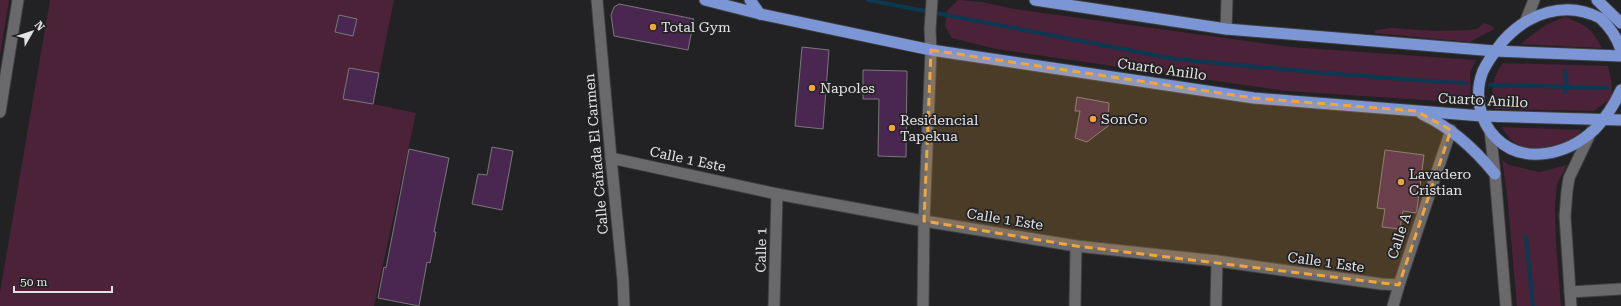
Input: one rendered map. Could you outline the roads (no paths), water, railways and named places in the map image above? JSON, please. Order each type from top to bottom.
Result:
[{"type":"highway","name":"Cuarto Anillo","points":[[705,0],[729,3],[760,14],[931,50],[1254,98],[1482,116],[1621,120]]},
{"type":"highway","points":[[750,0],[760,14]]},
{"type":"highway","points":[[1036,0],[1226,29],[1495,51],[1621,56]]},
{"type":"highway","points":[[1596,0],[1621,23]]},
{"type":"highway","points":[[1621,50],[1616,38],[1606,24],[1587,9],[1565,4],[1550,7],[1526,20],[1509,35],[1495,51],[1483,71],[1479,85],[1479,100],[1482,116],[1490,131],[1501,143],[1524,154],[1549,153],[1583,139],[1610,112],[1621,90]]},
{"type":"highway","points":[[1416,111],[1451,130],[1482,158],[1495,174]]},
{"type":"street","points":[[0,112],[18,0]]},
{"type":"street","name":"Calle Cañada El Carmen","points":[[597,0],[623,280],[624,306]]},
{"type":"street","points":[[1226,29],[1227,0]]},
{"type":"street","points":[[1526,20],[1534,0]]},
{"type":"street","points":[[1596,0],[1616,38]]},
{"type":"street","points":[[924,306],[924,221],[932,2]]},
{"type":"street","name":"Calle A","points":[[1393,306],[1451,130]]},
{"type":"street","points":[[1490,131],[1506,306]]},
{"type":"street","points":[[1570,306],[1565,216],[1567,191],[1569,178],[1591,132]]},
{"type":"street","name":"Calle 1 Este","points":[[611,158],[777,194],[924,221],[1076,246],[1399,285]]},
{"type":"street","name":"Calle 1","points":[[774,306],[777,194]]},
{"type":"street","points":[[1075,306],[1076,246]]},
{"type":"street","points":[[1216,306],[1217,262]]},
{"type":"street","points":[[1570,292],[1621,289]]},
{"type":"waterway","points":[[868,0],[1175,59],[1323,73],[1466,83]]},
{"type":"waterway","points":[[1565,71],[1567,88],[1565,92]]},
{"type":"waterway","points":[[1490,85],[1607,88]]},
{"type":"waterway","points":[[1526,237],[1533,306]]},
{"type":"place","name":"Total Gym","points":[[653,27]]},
{"type":"place","name":"Napoles","points":[[812,88]]},
{"type":"place","name":"SonGo","points":[[1093,119]]},
{"type":"place","name":"Residencial Tapekua","points":[[892,128]]},
{"type":"place","name":"Lavadero Cristian","points":[[1401,182]]}]
